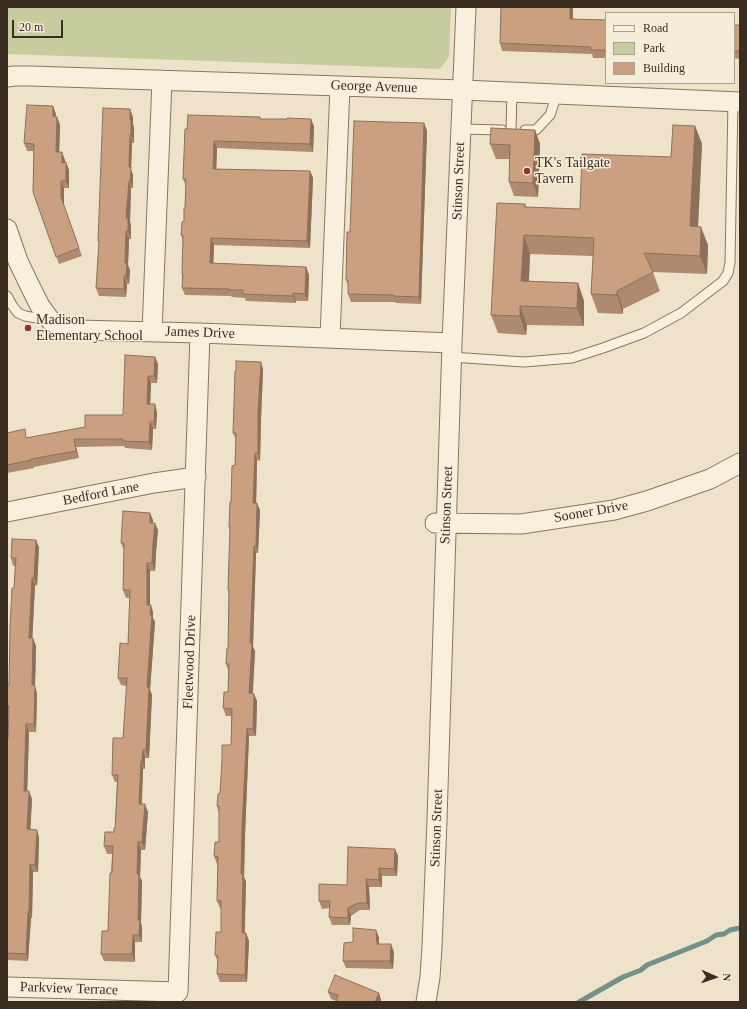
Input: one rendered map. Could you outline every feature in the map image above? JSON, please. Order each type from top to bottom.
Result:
[{"type":"street","name":"Stinson Street","points":[[426,1002],[432,947],[438,820],[440,523],[452,350],[466,7]]},
{"type":"street","name":"George Avenue","points":[[7,77],[31,76],[463,90],[737,102]]},
{"type":"street","points":[[152,332],[162,80]]},
{"type":"street","points":[[330,338],[340,86]]},
{"type":"street","points":[[7,230],[18,260],[30,286],[40,306],[51,321]]},
{"type":"street","name":"James Drive","points":[[51,321],[63,328],[76,330],[330,338],[452,350]]},
{"type":"street","name":"Fleetwood Drive","points":[[178,992],[200,333]]},
{"type":"street","name":"Sooner Drive","points":[[440,523],[521,524],[614,510],[647,501],[710,479],[740,463]]},
{"type":"street","name":"Bedford Lane","points":[[7,512],[154,483],[196,477]]},
{"type":"street","name":"Parkview Terrace","points":[[7,987],[178,992]]},
{"type":"lane","points":[[511,131],[512,92]]},
{"type":"lane","points":[[461,129],[511,131],[536,130],[550,115],[557,94]]},
{"type":"lane","points":[[452,350],[524,362],[572,358],[644,333],[681,313],[723,281],[728,273],[730,263],[737,102]]},
{"type":"lane","points":[[7,296],[18,312],[25,316],[51,321]]},
{"type":"green space","points":[[7,7],[451,7],[449,57],[440,69],[7,54]]},
{"type":"building","points":[[501,7],[570,7],[570,19],[605,20],[605,50],[591,50],[591,47],[500,43]]},
{"type":"building","points":[[735,25],[740,25],[740,51],[735,51]]},
{"type":"building","points":[[27,105],[53,106],[53,116],[57,117],[56,152],[62,152],[62,163],[66,162],[66,181],[61,181],[61,197],[79,248],[56,257],[33,192],[34,144],[24,143]]},
{"type":"building","points":[[103,108],[130,109],[131,135],[129,167],[131,167],[126,218],[128,218],[128,231],[126,231],[125,263],[127,263],[126,276],[124,276],[124,289],[96,288]]},
{"type":"building","points":[[188,115],[260,117],[260,119],[311,119],[310,144],[214,141],[213,169],[310,171],[307,241],[211,238],[210,263],[306,267],[305,294],[293,293],[293,296],[243,294],[243,290],[182,288],[183,235],[181,235],[185,208],[186,179],[183,179],[185,129],[187,129]]},
{"type":"building","points":[[354,121],[424,123],[419,297],[348,294],[348,280],[346,280],[347,232],[350,232]]},
{"type":"building","points":[[673,125],[695,126],[690,226],[701,227],[700,256],[644,253],[653,272],[617,291],[617,295],[591,294],[594,238],[524,235],[521,281],[578,283],[577,308],[520,306],[520,316],[491,315],[497,203],[525,204],[525,207],[580,209],[582,154],[671,157]]},
{"type":"building","points":[[491,128],[535,130],[533,183],[509,182],[510,145],[490,144]]},
{"type":"building","points":[[125,355],[155,357],[154,376],[148,376],[147,404],[155,404],[154,422],[150,422],[149,442],[122,441],[123,439],[74,439],[76,451],[7,465],[7,433],[25,429],[26,438],[85,427],[85,415],[123,415]]},
{"type":"building","points":[[236,361],[261,362],[258,411],[258,453],[255,453],[253,503],[257,503],[249,693],[254,694],[253,729],[247,728],[242,828],[242,933],[246,933],[245,975],[217,974],[218,956],[215,955],[216,932],[221,932],[221,901],[217,901],[218,857],[214,856],[215,842],[219,842],[219,806],[217,806],[218,794],[220,793],[222,745],[231,745],[232,709],[223,708],[224,692],[228,692],[229,664],[226,664],[228,648],[230,526],[229,527],[232,466],[235,465],[236,433],[233,433]]},
{"type":"building","points":[[123,511],[150,513],[150,523],[155,523],[152,563],[147,563],[147,605],[151,605],[150,615],[152,615],[147,687],[149,688],[146,750],[143,750],[141,761],[139,804],[145,804],[142,842],[138,842],[138,920],[140,920],[139,935],[133,935],[132,954],[101,954],[102,931],[108,931],[110,873],[112,873],[113,846],[104,846],[105,832],[114,832],[115,828],[118,775],[112,775],[113,738],[123,738],[127,678],[118,678],[120,643],[128,644],[130,590],[123,590],[124,543],[121,543]]},
{"type":"building","points":[[12,539],[36,540],[34,578],[32,578],[29,638],[33,638],[32,685],[35,685],[34,724],[26,724],[24,791],[29,791],[27,829],[37,830],[35,865],[30,864],[26,954],[7,953],[7,739],[9,706],[7,706],[7,684],[9,685],[12,588],[14,588],[16,558],[11,558]]},
{"type":"building","points":[[348,847],[395,849],[394,869],[379,868],[379,880],[366,879],[367,903],[358,903],[348,908],[348,918],[329,917],[330,901],[319,901],[319,884],[347,885]]},
{"type":"building","points":[[353,928],[376,930],[377,944],[391,944],[390,961],[343,961],[344,943],[353,942]]},
{"type":"building","points":[[335,975],[379,993],[375,1002],[336,1002],[338,995],[328,992]]},
{"type":"waterway","points":[[579,1002],[623,977],[641,970],[647,965],[707,941],[716,935],[724,934],[730,930],[740,928]]},
{"type":"place","name":"TK's Tailgate Tavern","points":[[527,171]]},
{"type":"place","name":"Madison Elementary School","points":[[28,328]]}]
